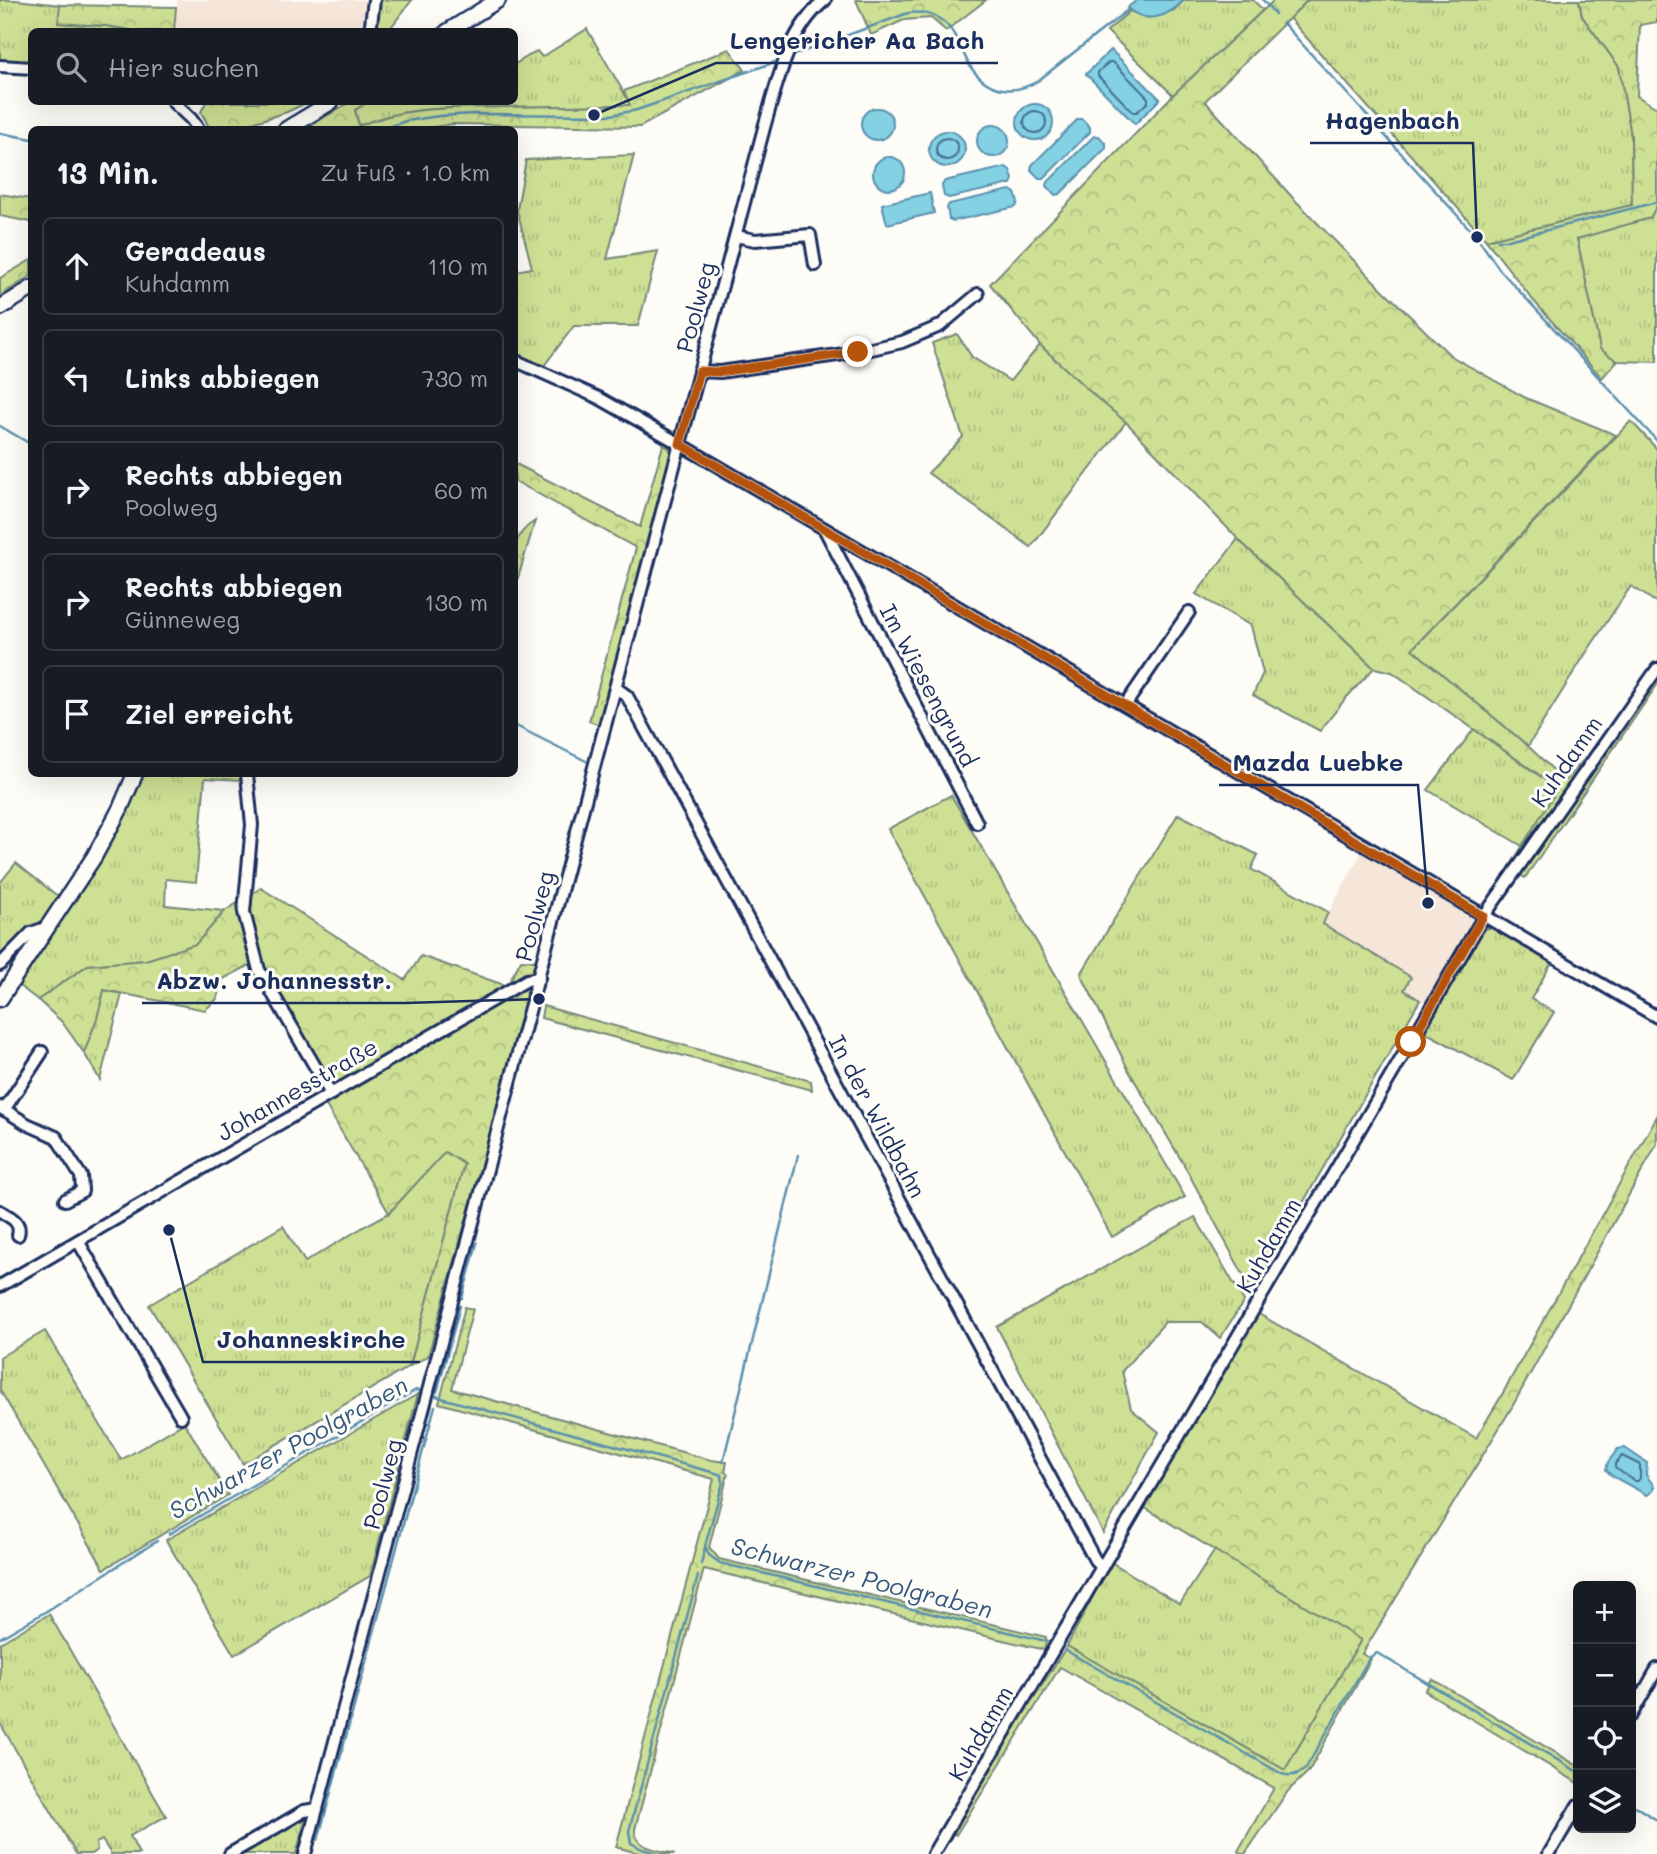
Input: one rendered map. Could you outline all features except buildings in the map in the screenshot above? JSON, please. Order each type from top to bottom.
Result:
[{"type":"main road","points":[[453,28],[498,0]]},
{"type":"main road","points":[[292,126],[326,105]]},
{"type":"main road","points":[[0,308],[28,290]]},
{"type":"main road","points":[[0,999],[94,857],[134,777]]},
{"type":"street","points":[[370,28],[374,0]]},
{"type":"street","name":"Poolweg","points":[[306,1854],[765,124],[789,48],[814,9],[825,0]]},
{"type":"street","points":[[0,66],[28,68]]},
{"type":"street","points":[[182,105],[196,126]]},
{"type":"street","points":[[736,236],[755,240],[810,235],[815,265]]},
{"type":"street","points":[[699,371],[719,372],[858,352],[902,342],[940,326],[978,294]]},
{"type":"street","points":[[518,362],[598,398],[680,444],[1657,1017]]},
{"type":"street","name":"Im Wiesengrund","points":[[824,528],[977,823]]},
{"type":"street","points":[[1125,704],[1189,612]]},
{"type":"street","name":"Kuhdamm","points":[[933,1854],[1483,916],[1657,669]]},
{"type":"street","name":"In der Wildbahn","points":[[616,688],[627,696],[1095,1560],[1102,1567]]},
{"type":"street","points":[[247,777],[252,825],[244,912],[259,971],[331,1094]]},
{"type":"street","points":[[0,964],[31,933],[48,927]]},
{"type":"street","name":"Johannesstraße","points":[[0,1286],[527,980],[539,978]]},
{"type":"street","points":[[42,1052],[2,1108],[27,1124],[56,1137],[81,1176],[82,1191],[65,1200]]},
{"type":"street","points":[[0,1211],[18,1224],[18,1235]]},
{"type":"street","points":[[78,1241],[181,1417]]},
{"type":"street","points":[[1636,1707],[1657,1669]]},
{"type":"street","points":[[230,1854],[304,1811],[317,1809]]},
{"type":"street","points":[[1549,1854],[1573,1813]]},
{"type":"shaded area","points":[[177,0],[369,0],[365,28],[174,28]]},
{"type":"shaded area","points":[[1363,850],[1477,918],[1429,1005],[1404,990],[1411,977],[1322,924]]},
{"type":"green space","points":[[0,0],[60,5],[59,23],[118,28],[28,28],[28,63],[0,61]]},
{"type":"green space","points":[[379,0],[412,0],[390,28],[375,28]]},
{"type":"green space","points":[[856,0],[986,0],[946,31],[931,18],[904,20],[871,35]]},
{"type":"green space","points":[[1184,0],[1253,0],[1263,10],[1173,95],[1107,31],[1130,11],[1148,18],[1174,10]]},
{"type":"green space","points":[[1274,0],[1308,0],[1205,101],[1293,198],[1451,356],[1526,398],[1616,435],[1412,649],[1528,746],[1565,781],[1599,742],[1657,662],[1657,685],[1525,878],[1509,868],[1558,788],[1392,672],[1374,668],[1238,539],[1126,422],[1040,345],[990,284],[1173,95]]},
{"type":"green space","points":[[1308,0],[1579,0],[1582,16],[1619,67],[1631,135],[1632,205],[1486,240],[1289,18]]},
{"type":"green space","points":[[1579,0],[1657,0],[1657,22],[1640,25],[1637,96],[1657,108],[1657,205],[1650,218],[1577,239],[1600,349],[1617,361],[1602,378],[1533,300],[1486,240],[1632,205],[1631,135],[1619,67],[1582,16]]},
{"type":"green space","points":[[60,5],[176,7],[174,28],[118,28],[58,23]]},
{"type":"green space","points":[[587,29],[631,105],[429,109],[376,119],[359,126],[355,110],[363,105],[518,105],[518,62],[537,51],[542,57]]},
{"type":"green space","points":[[729,49],[745,70],[640,127],[453,124],[359,126],[376,119],[429,109],[630,105],[624,91]]},
{"type":"green space","points":[[204,105],[302,105],[243,126],[208,126],[201,112]]},
{"type":"green space","points":[[345,105],[363,105],[355,110],[359,126],[310,126]]},
{"type":"green space","points":[[634,155],[607,259],[658,251],[638,326],[574,326],[543,367],[518,357],[518,270],[532,268],[518,214],[526,160]]},
{"type":"green space","points":[[0,194],[28,199],[28,221],[0,216]]},
{"type":"green space","points":[[1657,205],[1657,362],[1617,361],[1600,350],[1577,238],[1650,218]]},
{"type":"green space","points":[[28,262],[28,278],[0,296],[0,278]]},
{"type":"green space","points":[[957,334],[972,357],[1010,381],[1040,345],[1126,422],[1031,547],[928,473],[963,437],[932,343]]},
{"type":"green space","points":[[1631,421],[1657,449],[1657,603],[1631,586],[1528,746],[1412,649]]},
{"type":"green space","points":[[663,445],[673,450],[600,725],[589,721],[636,548],[518,483],[518,465],[640,527]]},
{"type":"green space","points":[[535,521],[518,578],[518,539],[526,527]]},
{"type":"green space","points":[[1238,539],[1374,668],[1320,731],[1253,695],[1263,673],[1251,626],[1196,594]]},
{"type":"green space","points":[[1474,729],[1558,789],[1522,846],[1428,790]]},
{"type":"green space","points":[[140,777],[241,777],[241,780],[205,778],[196,882],[166,879],[165,905],[225,911],[196,944],[146,960],[88,965],[38,1000],[18,985],[101,859]]},
{"type":"green space","points":[[951,795],[1185,1197],[1112,1237],[888,829]]},
{"type":"green space","points":[[1178,814],[1258,855],[1251,869],[1328,912],[1323,924],[1411,977],[1404,990],[1420,1000],[1252,1291],[1183,1163],[1129,1071],[1081,974]]},
{"type":"green space","points":[[16,863],[60,898],[45,921],[30,930],[0,959],[0,883]]},
{"type":"green space","points":[[261,888],[405,980],[421,956],[507,986],[521,960],[539,961],[428,1356],[410,1366],[464,1164],[445,1152],[389,1213],[324,1102],[330,1083],[260,960],[223,979],[217,999],[205,1010],[104,990],[84,1053],[62,1022],[38,1000],[88,965],[146,960],[196,944],[225,911]]},
{"type":"green space","points":[[1492,927],[1552,962],[1531,999],[1554,1012],[1513,1080],[1425,1032],[1479,931]]},
{"type":"green space","points":[[104,990],[122,994],[100,1080],[84,1053]]},
{"type":"green space","points":[[543,1006],[811,1081],[812,1090],[541,1018]]},
{"type":"green space","points":[[1657,1116],[1657,1144],[1512,1407],[1362,1654],[1371,1659],[1309,1771],[1288,1791],[1245,1854],[1238,1851],[1274,1788],[1060,1667],[956,1835],[949,1831],[1067,1646],[1285,1770],[1361,1640],[1142,1506],[1257,1313],[1476,1438]]},
{"type":"green space","points":[[445,1151],[464,1164],[410,1366],[243,1464],[149,1305],[283,1226],[305,1262],[389,1213]]},
{"type":"green space","points":[[1195,1217],[1244,1301],[1220,1338],[1202,1322],[1165,1322],[1122,1371],[1131,1409],[1159,1432],[1103,1533],[997,1327]]},
{"type":"green space","points":[[465,1307],[473,1309],[452,1389],[711,1460],[727,1462],[725,1472],[728,1474],[709,1547],[719,1559],[1046,1637],[1045,1650],[704,1569],[635,1829],[636,1836],[643,1845],[675,1854],[642,1854],[616,1847],[714,1479],[439,1403]]},
{"type":"green space","points":[[45,1331],[121,1460],[182,1424],[179,1418],[181,1417],[228,1495],[104,1569],[0,1390],[0,1357]]},
{"type":"green space","points":[[418,1394],[370,1576],[234,1655],[166,1540]]},
{"type":"green space","points":[[1215,1550],[1361,1640],[1285,1770],[1067,1646],[1111,1562],[1180,1604]]},
{"type":"green space","points":[[49,1614],[166,1816],[130,1836],[139,1854],[111,1854],[102,1840],[96,1843],[97,1850],[91,1854],[76,1854],[0,1723],[0,1643]]},
{"type":"green space","points":[[1432,1679],[1573,1763],[1573,1780],[1425,1691]]},
{"type":"green space","points":[[303,1815],[306,1818],[296,1854],[239,1854]]},
{"type":"water","points":[[1137,0],[1184,0],[1171,11],[1150,17],[1127,8]]},
{"type":"water","points":[[1111,50],[1160,99],[1135,124],[1086,74]]},
{"type":"water","points":[[1035,104],[1048,109],[1053,122],[1048,135],[1035,140],[1022,135],[1017,122],[1022,109]]},
{"type":"water","points":[[877,108],[889,112],[893,124],[889,136],[877,140],[865,136],[861,124],[865,112]]},
{"type":"water","points":[[1078,119],[1082,119],[1090,127],[1090,132],[1044,178],[1039,178],[1031,170],[1032,165]]},
{"type":"water","points":[[993,125],[1005,129],[1009,141],[1005,153],[993,157],[981,153],[977,141],[981,129]]},
{"type":"water","points":[[947,131],[960,136],[965,149],[960,162],[947,167],[934,162],[929,149],[934,136]]},
{"type":"water","points":[[1094,136],[1099,136],[1106,148],[1060,194],[1055,195],[1047,186],[1048,182]]},
{"type":"water","points":[[889,157],[901,161],[905,173],[901,185],[889,189],[877,185],[873,173],[877,161]]},
{"type":"water","points":[[1006,167],[1013,179],[1011,184],[949,198],[944,196],[942,185],[945,181]]},
{"type":"water","points":[[1010,190],[1015,193],[1018,202],[1016,207],[953,221],[949,219],[949,204]]},
{"type":"water","points":[[930,193],[934,213],[887,224],[882,204]]},
{"type":"water","points":[[1625,1448],[1647,1463],[1646,1475],[1654,1486],[1653,1491],[1647,1495],[1606,1470],[1608,1462],[1618,1449]]},
{"type":"waterway","points":[[1263,0],[1275,14]]},
{"type":"waterway","points":[[791,56],[908,13],[925,13],[940,19],[948,26],[979,77],[995,87],[1021,88],[1039,80],[1129,9]]},
{"type":"waterway","points":[[1283,23],[1477,237],[1500,270],[1657,441]]},
{"type":"waterway","points":[[391,126],[439,116],[472,114],[611,115],[637,110],[781,60]]},
{"type":"waterway","points":[[0,133],[28,138]]},
{"type":"waterway","points":[[1498,240],[1508,240],[1657,202]]},
{"type":"waterway","points":[[0,426],[28,443]]},
{"type":"waterway","points":[[518,727],[586,761]]},
{"type":"waterway","points":[[723,1462],[798,1155]]},
{"type":"waterway","points":[[462,1298],[477,1243]]},
{"type":"waterway","points":[[437,1392],[460,1306]]},
{"type":"waterway","name":"Schwarzer Poolgraben","points":[[169,1534],[416,1390],[424,1391]]},
{"type":"waterway","name":"Schwarzer Poolgraben","points":[[434,1395],[719,1474],[723,1482],[705,1546],[709,1555],[720,1563],[1050,1642]]},
{"type":"waterway","points":[[318,1840],[435,1406]]},
{"type":"waterway","name":"Schwarzer Poolgraben","points":[[0,1638],[157,1541]]},
{"type":"waterway","points":[[701,1564],[705,1547]]},
{"type":"waterway","points":[[659,1854],[631,1843],[629,1831],[698,1576]]},
{"type":"waterway","name":"Schwarzer Poolgraben","points":[[1065,1650],[1285,1775],[1298,1774],[1306,1768],[1370,1657],[1377,1653],[1575,1770]]},
{"type":"waterway","name":"Schwarzer Poolgraben","points":[[1636,1807],[1657,1820]]},
{"type":"place","name":"Lengericher Aa Bach","points":[[594,115]]},
{"type":"place","name":"Hagenbach","points":[[1477,237]]},
{"type":"place","name":"Mazda Luebke","points":[[1428,903]]},
{"type":"place","name":"Abzw. Johannesstr.","points":[[539,999]]},
{"type":"place","name":"Johanneskirche","points":[[169,1230]]},
{"type":"route","points":[[858,352],[719,372],[699,371],[680,444],[1483,916],[1411,1042]]}]
